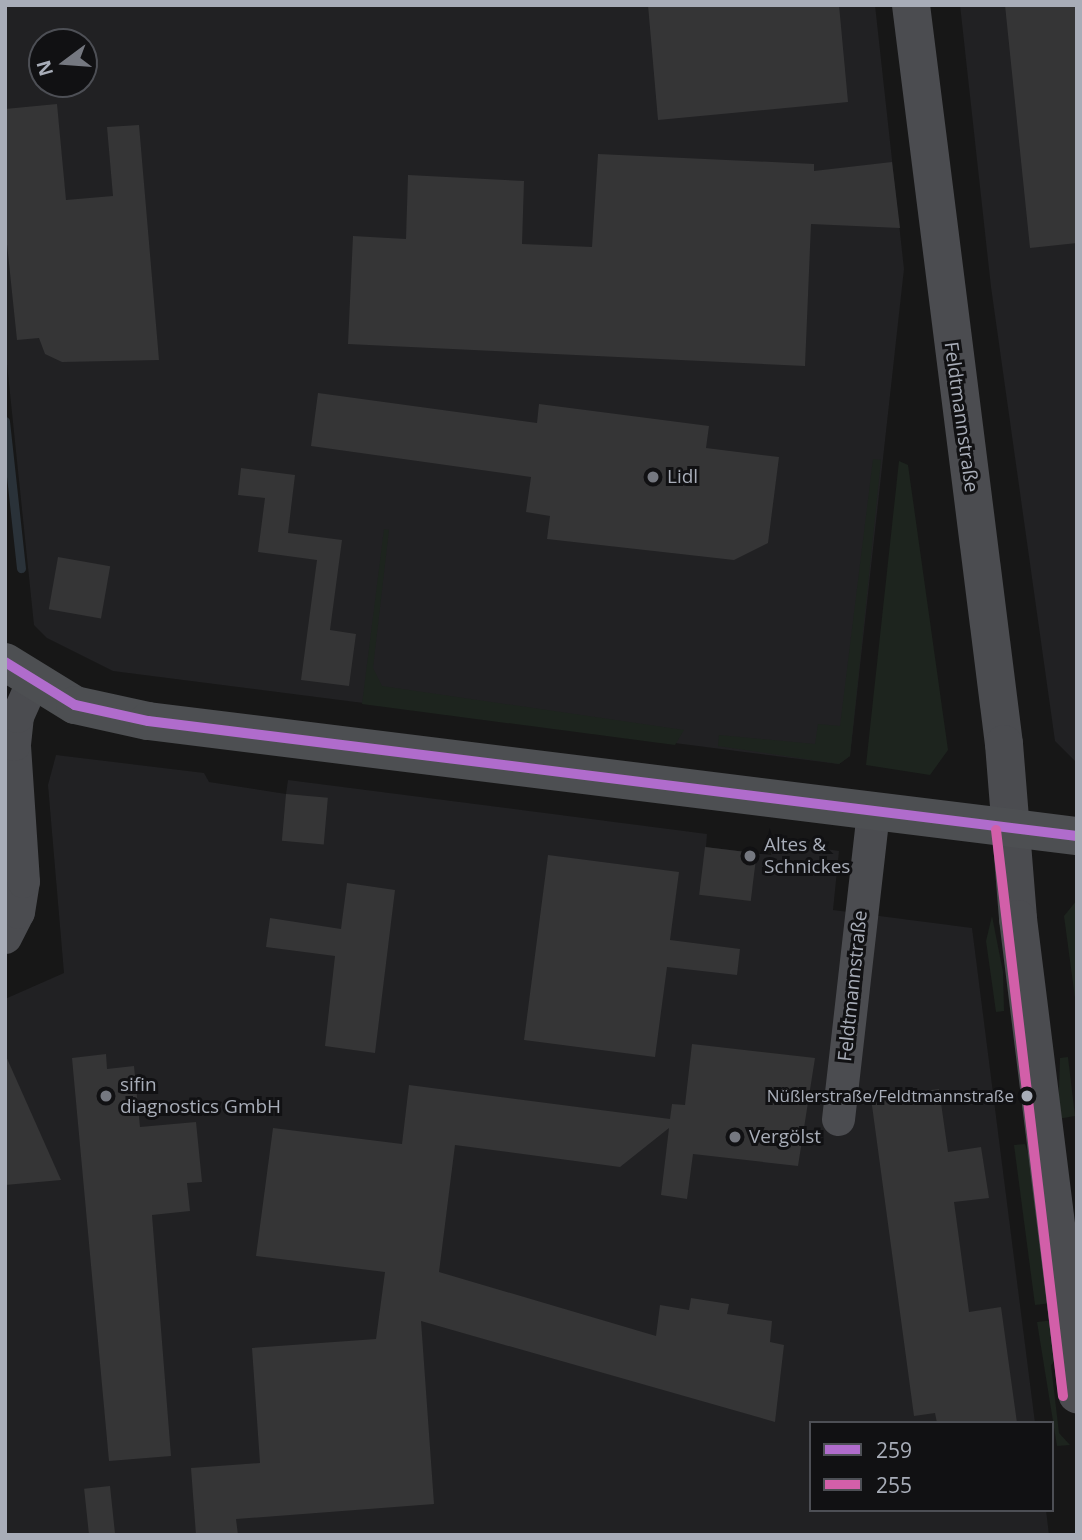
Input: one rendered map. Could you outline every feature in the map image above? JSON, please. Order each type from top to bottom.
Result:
[{"type":"main road","points":[[16,671],[75,705],[148,721],[1077,836]]},
{"type":"street","name":"Feldtmannstraße","points":[[912,5],[1077,1394]]},
{"type":"street","points":[[5,937],[18,912],[23,881],[14,744],[17,716],[16,671]]},
{"type":"street","name":"Feldtmannstraße","points":[[838,1119],[873,811]]},
{"type":"shaded area","points":[[5,5],[875,5],[904,269],[850,756],[839,764],[113,671],[47,638],[34,625],[5,345]]},
{"type":"shaded area","points":[[960,5],[1077,5],[1075,761],[1055,741],[991,287]]},
{"type":"shaded area","points":[[873,459],[881,460],[850,756],[839,764],[718,746],[719,735],[815,744],[818,724],[840,726]]},
{"type":"shaded area","points":[[899,461],[908,465],[948,750],[930,775],[866,765]]},
{"type":"shaded area","points":[[384,529],[389,530],[373,668],[382,686],[684,730],[675,745],[362,704]]},
{"type":"shaded area","points":[[56,755],[204,773],[209,782],[286,794],[288,780],[707,834],[706,847],[771,855],[773,841],[839,851],[833,910],[972,928],[1035,1421],[809,1421],[809,1512],[1046,1512],[1049,1535],[5,1535],[5,999],[64,973],[48,785]]},
{"type":"shaded area","points":[[1077,900],[1077,1013],[1064,916]]},
{"type":"shaded area","points":[[992,916],[1003,972],[1004,1011],[996,1012],[986,941]]},
{"type":"shaded area","points":[[1068,1057],[1075,1116],[1058,1119],[1060,1058]]},
{"type":"shaded area","points":[[1025,1144],[1034,1173],[1052,1303],[1035,1305],[1014,1145]]},
{"type":"shaded area","points":[[1054,1320],[1059,1358],[1051,1365],[1059,1433],[1070,1445],[1057,1446],[1037,1322]]},
{"type":"building","points":[[648,5],[839,5],[848,102],[658,120]]},
{"type":"building","points":[[1005,5],[1077,5],[1077,243],[1030,248]]},
{"type":"building","points":[[57,104],[66,200],[113,196],[107,127],[139,125],[159,360],[62,362],[45,354],[39,338],[17,340],[5,225],[5,109]]},
{"type":"building","points":[[598,154],[814,164],[814,171],[892,162],[900,228],[811,224],[805,366],[348,344],[353,236],[406,239],[408,175],[524,181],[522,244],[592,247]]},
{"type":"building","name":"Lidl","points":[[318,393],[537,423],[539,404],[709,426],[706,448],[779,457],[768,543],[734,560],[547,539],[550,516],[526,512],[531,477],[311,446]]},
{"type":"building","points":[[241,468],[295,475],[288,533],[342,540],[330,630],[356,634],[349,686],[301,680],[317,560],[258,552],[265,498],[238,495]]},
{"type":"building","points":[[58,557],[110,566],[101,618],[49,609]]},
{"type":"building","points":[[286,794],[328,798],[324,844],[282,841]]},
{"type":"building","points":[[705,847],[757,853],[751,901],[699,895]]},
{"type":"building","points":[[548,855],[679,872],[670,940],[740,949],[737,975],[667,967],[655,1057],[524,1040]]},
{"type":"building","points":[[347,883],[395,890],[375,1053],[325,1046],[335,956],[266,947],[270,918],[341,929]]},
{"type":"building","points":[[692,1044],[815,1058],[798,1166],[693,1154],[687,1199],[661,1195],[669,1128],[620,1167],[455,1145],[439,1272],[656,1336],[660,1305],[689,1310],[691,1298],[729,1304],[727,1314],[772,1321],[770,1342],[784,1345],[775,1422],[421,1321],[434,1504],[236,1519],[238,1535],[196,1535],[191,1468],[260,1463],[252,1348],[376,1339],[385,1272],[256,1256],[273,1128],[402,1144],[409,1085],[670,1119],[672,1104],[685,1105]]},
{"type":"building","points":[[5,1054],[61,1180],[5,1185]]},
{"type":"building","points":[[106,1054],[107,1069],[134,1066],[140,1127],[196,1122],[202,1182],[187,1183],[190,1211],[152,1215],[171,1456],[109,1461],[72,1058]]},
{"type":"building","points":[[939,1089],[948,1152],[981,1147],[989,1198],[954,1202],[969,1312],[1001,1307],[1017,1421],[937,1421],[935,1413],[914,1416],[871,1098]]},
{"type":"building","points":[[110,1486],[115,1535],[89,1535],[84,1489]]},
{"type":"waterway","points":[[5,421],[21,568]]},
{"type":"transit line","name":"259","points":[[5,662],[75,705],[148,721],[1077,836]]},
{"type":"transit line","name":"255","points":[[996,830],[1063,1396]]},
{"type":"place","name":"Lidl","points":[[653,477]]},
{"type":"place","name":"Altes & Schnickes","points":[[750,856]]},
{"type":"place","name":"sifin diagnostics GmbH","points":[[106,1096]]},
{"type":"place","name":"Nüßlerstraße/Feldtmannstraße","points":[[1027,1096]]},
{"type":"place","name":"Vergölst","points":[[735,1137]]}]
